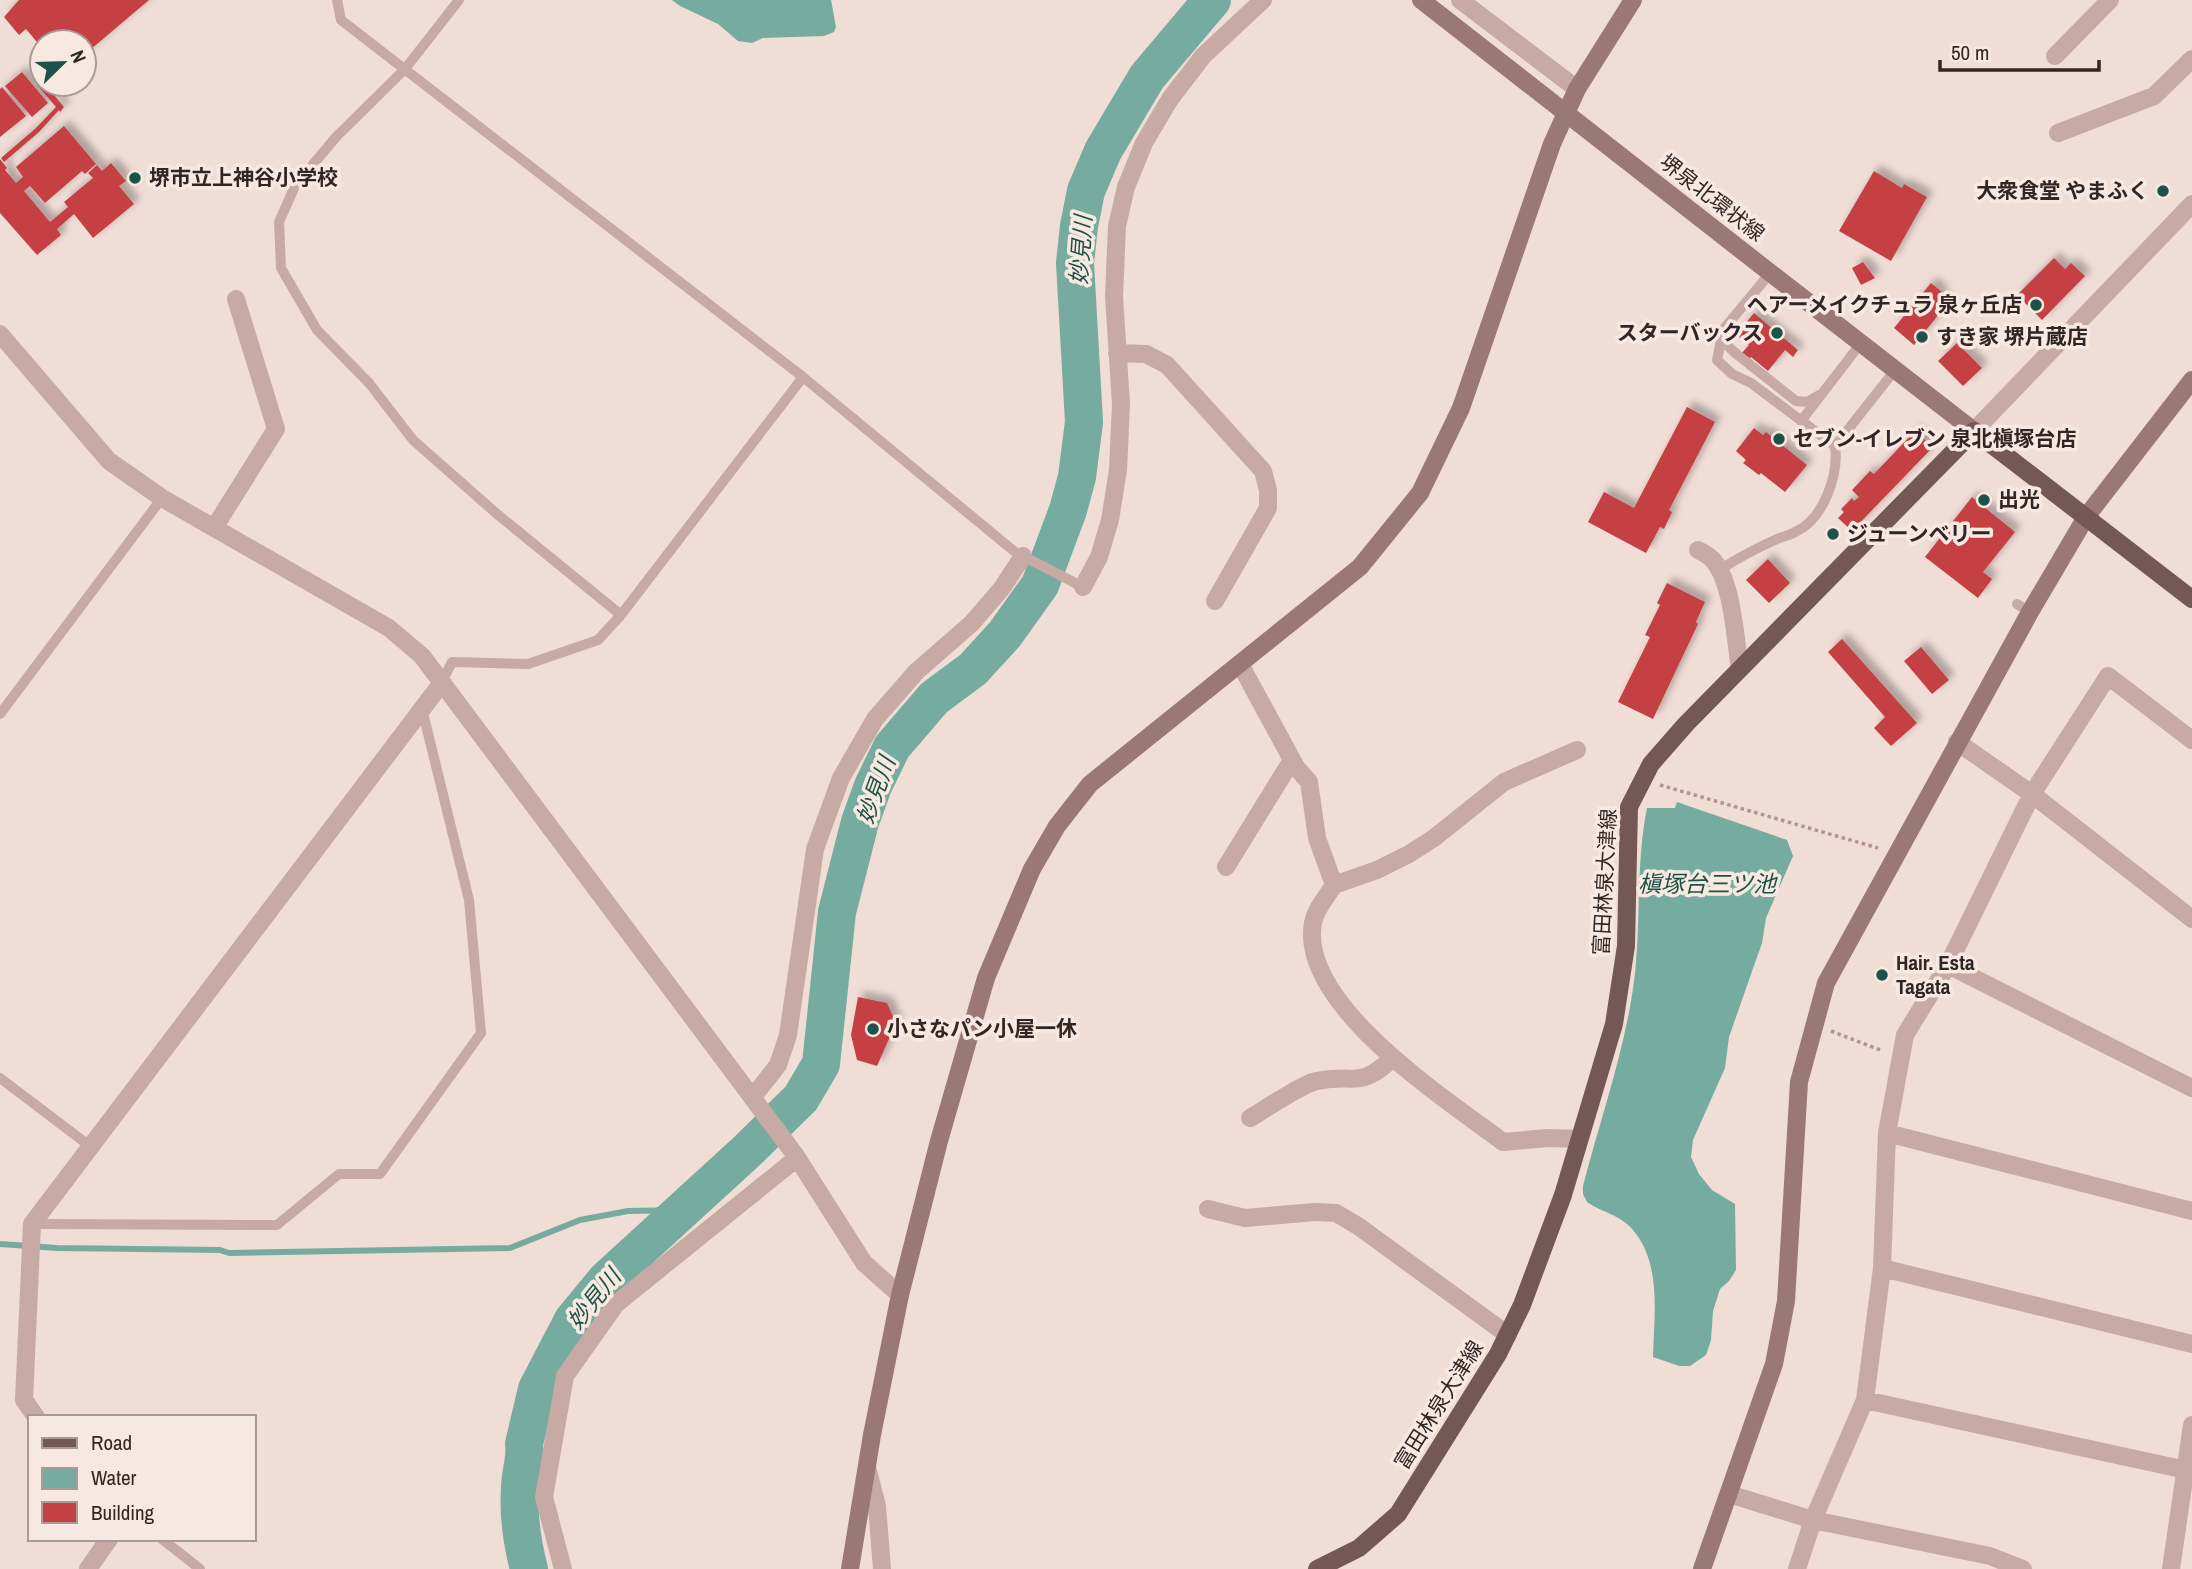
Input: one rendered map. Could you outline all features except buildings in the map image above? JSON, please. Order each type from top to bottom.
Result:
[{"type":"main road","points":[[1974,431],[2192,599]]},
{"type":"main road","name":"富田林泉大津線","points":[[1317,1569],[1359,1548],[1398,1514],[1498,1354],[1527,1293],[1563,1195],[1614,1024],[1626,946],[1629,807],[1633,795],[1651,764],[1740,669],[1974,431]]},
{"type":"street","points":[[1083,587],[1099,557],[1110,520],[1118,470],[1121,404],[1114,296],[1117,226],[1126,187],[1144,143],[1170,99],[1203,56],[1264,0]]},
{"type":"street","name":"堺泉北環状線","points":[[1421,0],[1974,431]]},
{"type":"street","points":[[1460,0],[1577,89]]},
{"type":"street","points":[[850,1569],[900,1295],[939,1141],[986,978],[1032,869],[1056,826],[1090,784],[1360,567],[1420,493],[1461,408],[1552,144],[1577,89],[1633,0]]},
{"type":"street","points":[[2055,56],[2110,0]]},
{"type":"street","points":[[2058,133],[2154,96],[2192,59]]},
{"type":"street","points":[[1974,431],[2192,204]]},
{"type":"street","points":[[214,528],[276,429],[236,299]]},
{"type":"street","points":[[0,334],[109,461],[162,498],[389,628],[422,656],[797,1157],[864,1263],[900,1295]]},
{"type":"street","points":[[1117,353],[1146,354],[1167,365],[1263,471],[1268,490],[1268,509],[1214,601]]},
{"type":"street","points":[[1702,1569],[1774,1364],[1786,1301],[1799,1082],[1826,983],[1958,742],[2023,608],[2086,517],[2192,380]]},
{"type":"street","points":[[1698,550],[1710,557],[1726,588],[1740,669]]},
{"type":"street","points":[[753,1099],[778,1065],[788,1035],[815,849],[841,778],[875,719],[916,672],[972,623],[1002,588],[1023,556]]},
{"type":"street","points":[[1240,663],[1292,760],[1309,782],[1317,838],[1334,885]]},
{"type":"street","points":[[1797,1569],[1813,1520],[1865,1400],[1882,1268],[1887,1133],[1905,1035],[1948,965],[2032,794],[2108,676],[2192,740]]},
{"type":"street","points":[[35,1415],[24,1400],[32,1224],[441,684]]},
{"type":"street","points":[[1958,742],[2032,794],[2192,919]]},
{"type":"street","points":[[1577,750],[1504,782],[1434,838],[1409,854],[1377,870],[1334,885],[1313,920],[1312,945],[1325,978],[1344,1009],[1393,1058],[1503,1142],[1548,1138],[1579,1139]]},
{"type":"street","points":[[1226,867],[1292,760]]},
{"type":"street","points":[[1948,965],[2192,1088]]},
{"type":"street","points":[[1250,1118],[1316,1081],[1364,1079],[1377,1073],[1393,1058]]},
{"type":"street","points":[[1887,1133],[2192,1211]]},
{"type":"street","points":[[563,1569],[544,1497],[565,1376],[616,1304],[797,1157]]},
{"type":"street","points":[[1208,1209],[1245,1218],[1315,1212],[1336,1213],[1358,1226],[1508,1335]]},
{"type":"street","points":[[1882,1268],[2192,1344]]},
{"type":"street","points":[[1865,1400],[2186,1470]]},
{"type":"street","points":[[2171,1569],[2192,1425]]},
{"type":"street","points":[[867,1467],[877,1506],[882,1569]]},
{"type":"street","points":[[1730,1494],[1813,1520],[1990,1556],[2023,1569]]},
{"type":"street","points":[[88,1569],[108,1541]]},
{"type":"lane","points":[[337,0],[341,20],[803,377],[1023,556],[1083,587]]},
{"type":"lane","points":[[459,0],[405,69],[336,137],[295,186],[279,222],[281,268],[317,330],[369,383],[413,440],[497,514],[621,615]]},
{"type":"lane","points":[[1765,268],[1723,330],[1717,360],[1732,374],[1751,383],[1835,446]]},
{"type":"lane","points":[[1720,338],[1796,401],[1807,402],[1821,394]]},
{"type":"lane","points":[[1801,421],[1861,343]]},
{"type":"lane","points":[[1719,570],[1738,558],[1800,531],[1818,513],[1837,461],[1835,446],[1895,370]]},
{"type":"lane","points":[[441,684],[453,662],[528,664],[598,640],[621,615],[803,377]]},
{"type":"lane","points":[[0,714],[162,498]]},
{"type":"lane","points":[[32,1224],[277,1225],[339,1174],[380,1174],[481,1033],[469,900],[422,709]]},
{"type":"lane","points":[[0,1078],[91,1147]]},
{"type":"lane","points":[[165,1541],[200,1569]]},
{"type":"path","points":[[1669,788],[1898,853]]},
{"type":"path","points":[[1814,1025],[1901,1058]]},
{"type":"water","points":[[672,0],[831,0],[836,27],[834,32],[824,36],[763,38],[752,43],[738,41],[718,24]]},
{"type":"water","name":"槇塚台三ツ池","points":[[1677,802],[1787,840],[1793,856],[1766,918],[1762,943],[1729,1037],[1725,1068],[1693,1140],[1691,1157],[1699,1174],[1712,1190],[1735,1204],[1736,1270],[1720,1289],[1713,1311],[1711,1340],[1706,1355],[1690,1366],[1679,1366],[1653,1357],[1654,1291],[1648,1258],[1642,1244],[1628,1225],[1587,1202],[1583,1194],[1620,1054],[1631,1000],[1637,952],[1641,849],[1647,808],[1675,808]]},
{"type":"waterway","name":"妙見川","points":[[529,1569],[521,1529],[520,1482],[524,1444],[537,1389],[573,1320],[606,1280],[801,1098],[821,1064],[837,912],[860,822],[873,786],[892,747],[934,698],[973,669],[1005,634],[1040,585],[1068,510],[1077,477],[1084,422],[1075,263],[1086,191],[1103,151],[1147,77],[1212,0]]},
{"type":"waterway","points":[[0,1244],[57,1248],[220,1250],[229,1253],[510,1248],[580,1220],[628,1211],[683,1210]]},
{"type":"place","name":"堺市立上神谷小学校","points":[[135,178]]},
{"type":"place","name":"大衆食堂 やまふく","points":[[2163,191]]},
{"type":"place","name":"ヘアーメイクチュラ 泉ヶ丘店","points":[[2036,305]]},
{"type":"place","name":"スターバックス","points":[[1777,333]]},
{"type":"place","name":"すき家 堺片蔵店","points":[[1922,337]]},
{"type":"place","name":"セブン-イレブン 泉北槇塚台店","points":[[1779,439]]},
{"type":"place","name":"出光","points":[[1984,500]]},
{"type":"place","name":"ジューンベリー","points":[[1833,534]]},
{"type":"place","name":"Hair. Esta Tagata","points":[[1882,975]]},
{"type":"place","name":"小さなパン小屋一休","points":[[873,1029]]}]
